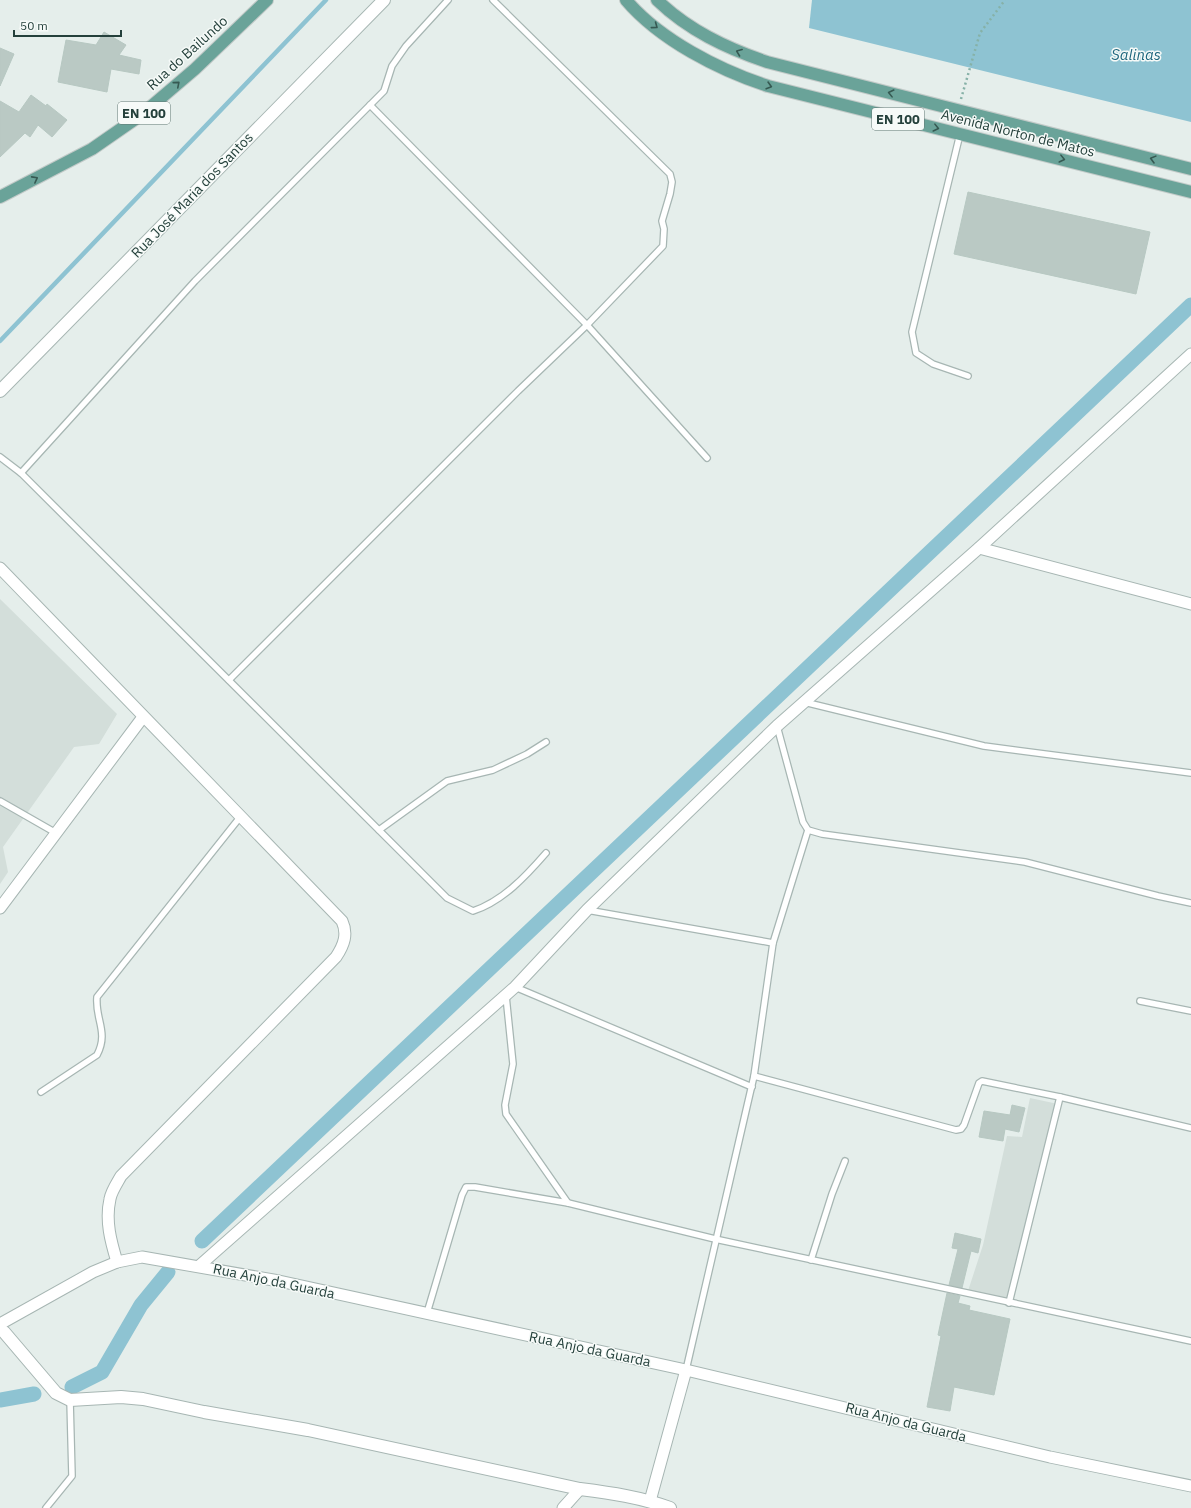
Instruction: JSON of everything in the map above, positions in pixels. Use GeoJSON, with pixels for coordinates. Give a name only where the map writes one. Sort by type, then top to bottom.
{"type":"FeatureCollection","features":[{"type":"Feature","properties":{"kind":"main road","name":"Rua do Bailundo"},"geometry":{"type":"LineString","coordinates":[[0,197],[92,149],[140,115],[195,69],[267,0]]}},
{"type":"Feature","properties":{"kind":"main road","name":"Avenida Norton de Matos"},"geometry":{"type":"LineString","coordinates":[[626,0],[654,25],[672,38],[710,63],[738,76],[768,86],[1191,192]]}},
{"type":"Feature","properties":{"kind":"main road","name":"Avenida Norton de Matos"},"geometry":{"type":"LineString","coordinates":[[657,0],[684,22],[710,38],[736,51],[767,62],[1191,169]]}},
{"type":"Feature","properties":{"kind":"street","name":"Rua José Maria dos Santos"},"geometry":{"type":"LineString","coordinates":[[0,391],[384,0]]}},
{"type":"Feature","properties":{"kind":"street"},"geometry":{"type":"LineString","coordinates":[[199,1266],[515,988],[587,910],[777,726],[979,548],[1191,354]]}},
{"type":"Feature","properties":{"kind":"street"},"geometry":{"type":"LineString","coordinates":[[979,548],[1191,604]]}},
{"type":"Feature","properties":{"kind":"street"},"geometry":{"type":"LineString","coordinates":[[0,568],[342,921],[345,928],[345,937],[336,957],[121,1176],[110,1198],[108,1225],[111,1243],[117,1262]]}},
{"type":"Feature","properties":{"kind":"street"},"geometry":{"type":"LineString","coordinates":[[0,908],[143,717]]}},
{"type":"Feature","properties":{"kind":"street","name":"Rua Anjo da Guarda"},"geometry":{"type":"LineString","coordinates":[[0,1324],[79,1279],[117,1262],[142,1257],[279,1281],[427,1313],[686,1370],[1050,1457],[1191,1486]]}},
{"type":"Feature","properties":{"kind":"street"},"geometry":{"type":"LineString","coordinates":[[0,1329],[56,1393],[70,1400],[121,1398],[144,1399],[204,1412],[308,1430],[580,1489],[618,1493],[670,1508]]}},
{"type":"Feature","properties":{"kind":"street"},"geometry":{"type":"LineString","coordinates":[[650,1501],[686,1370]]}},
{"type":"Feature","properties":{"kind":"street"},"geometry":{"type":"LineString","coordinates":[[563,1508],[580,1489]]}},
{"type":"Feature","properties":{"kind":"lane"},"geometry":{"type":"LineString","coordinates":[[21,473],[195,281],[384,91],[392,66],[406,46],[448,0]]}},
{"type":"Feature","properties":{"kind":"lane"},"geometry":{"type":"LineString","coordinates":[[229,680],[512,397],[587,325],[663,246],[664,229],[662,222],[672,182],[670,174],[493,0]]}},
{"type":"Feature","properties":{"kind":"lane"},"geometry":{"type":"LineString","coordinates":[[370,105],[587,325],[707,458]]}},
{"type":"Feature","properties":{"kind":"lane"},"geometry":{"type":"LineString","coordinates":[[960,134],[912,332],[916,353],[933,364],[968,376]]}},
{"type":"Feature","properties":{"kind":"lane"},"geometry":{"type":"LineString","coordinates":[[0,457],[21,473],[447,898],[473,911],[489,906],[527,875],[546,853]]}},
{"type":"Feature","properties":{"kind":"lane"},"geometry":{"type":"LineString","coordinates":[[804,702],[984,746],[1191,773]]}},
{"type":"Feature","properties":{"kind":"lane"},"geometry":{"type":"LineString","coordinates":[[777,726],[803,822],[808,830],[830,836],[1025,862],[1191,903]]}},
{"type":"Feature","properties":{"kind":"lane"},"geometry":{"type":"LineString","coordinates":[[379,830],[448,781],[492,770],[528,754],[546,742]]}},
{"type":"Feature","properties":{"kind":"lane"},"geometry":{"type":"LineString","coordinates":[[0,800],[56,833]]}},
{"type":"Feature","properties":{"kind":"lane"},"geometry":{"type":"LineString","coordinates":[[41,1092],[97,1055],[102,1045],[104,1034],[96,1008],[97,997],[241,816]]}},
{"type":"Feature","properties":{"kind":"lane"},"geometry":{"type":"LineString","coordinates":[[686,1370],[715,1239],[752,1087],[774,943],[808,830]]}},
{"type":"Feature","properties":{"kind":"lane"},"geometry":{"type":"LineString","coordinates":[[587,910],[774,943]]}},
{"type":"Feature","properties":{"kind":"lane"},"geometry":{"type":"LineString","coordinates":[[515,988],[752,1087]]}},
{"type":"Feature","properties":{"kind":"lane"},"geometry":{"type":"LineString","coordinates":[[506,996],[514,1064],[504,1105],[506,1114],[568,1203]]}},
{"type":"Feature","properties":{"kind":"lane"},"geometry":{"type":"LineString","coordinates":[[1140,1001],[1191,1011]]}},
{"type":"Feature","properties":{"kind":"lane"},"geometry":{"type":"LineString","coordinates":[[754,1076],[956,1130],[961,1129],[964,1125],[979,1083],[982,1081],[1060,1097],[1191,1128]]}},
{"type":"Feature","properties":{"kind":"lane"},"geometry":{"type":"LineString","coordinates":[[1009,1303],[1060,1097]]}},
{"type":"Feature","properties":{"kind":"lane"},"geometry":{"type":"LineString","coordinates":[[811,1260],[832,1194],[845,1161]]}},
{"type":"Feature","properties":{"kind":"lane"},"geometry":{"type":"LineString","coordinates":[[427,1313],[462,1195],[466,1187],[475,1187],[568,1203],[715,1239],[1191,1341]]}},
{"type":"Feature","properties":{"kind":"lane"},"geometry":{"type":"LineString","coordinates":[[46,1508],[72,1476],[70,1400]]}},
{"type":"Feature","properties":{"kind":"path"},"geometry":{"type":"LineString","coordinates":[[958,109],[980,32],[1004,0]]}},
{"type":"Feature","properties":{"kind":"shaded area"},"geometry":{"type":"Polygon","coordinates":[[[0,599],[117,714],[99,744],[74,747],[3,847],[8,872],[0,884],[0,599]]]}},
{"type":"Feature","properties":{"kind":"shaded area"},"geometry":{"type":"Polygon","coordinates":[[[1030,1098],[1058,1104],[1009,1303],[967,1294],[983,1245],[1007,1136],[1022,1137],[1030,1098]]]}},
{"type":"Feature","properties":{"kind":"water","name":"Salinas"},"geometry":{"type":"Polygon","coordinates":[[[812,0],[1191,0],[1191,122],[809,28],[812,0]]]}},
{"type":"Feature","properties":{"kind":"building"},"geometry":{"type":"Polygon","coordinates":[[[104,32],[126,45],[119,55],[141,60],[139,74],[111,69],[107,92],[58,82],[66,40],[96,45],[104,32]]]}},
{"type":"Feature","properties":{"kind":"building"},"geometry":{"type":"Polygon","coordinates":[[[0,48],[14,54],[0,86],[0,48]]]}},
{"type":"Feature","properties":{"kind":"building"},"geometry":{"type":"Polygon","coordinates":[[[31,95],[46,106],[47,104],[67,120],[52,137],[38,125],[30,137],[25,133],[0,157],[0,101],[19,112],[31,95]]]}},
{"type":"Feature","properties":{"kind":"building"},"geometry":{"type":"Polygon","coordinates":[[[968,192],[1150,232],[1136,294],[954,254],[968,192]]]}},
{"type":"Feature","properties":{"kind":"building"},"geometry":{"type":"Polygon","coordinates":[[[1012,1105],[1025,1108],[1019,1132],[1005,1129],[1003,1141],[979,1137],[984,1111],[1010,1115],[1012,1105]]]}},
{"type":"Feature","properties":{"kind":"building"},"geometry":{"type":"Polygon","coordinates":[[[955,1233],[981,1239],[978,1253],[971,1251],[962,1288],[949,1285],[958,1249],[952,1248],[955,1233]]]}},
{"type":"Feature","properties":{"kind":"building"},"geometry":{"type":"Polygon","coordinates":[[[947,1293],[960,1296],[958,1303],[970,1306],[969,1310],[1010,1319],[994,1395],[954,1387],[950,1411],[927,1407],[941,1336],[938,1335],[947,1293]]]}},
{"type":"Feature","properties":{"kind":"waterway"},"geometry":{"type":"LineString","coordinates":[[0,341],[326,0]]}},
{"type":"Feature","properties":{"kind":"waterway"},"geometry":{"type":"LineString","coordinates":[[202,1241],[1191,305]]}},
{"type":"Feature","properties":{"kind":"waterway"},"geometry":{"type":"LineString","coordinates":[[72,1387],[102,1372],[141,1305],[168,1272]]}},
{"type":"Feature","properties":{"kind":"waterway"},"geometry":{"type":"LineString","coordinates":[[0,1400],[34,1394]]}}]}
